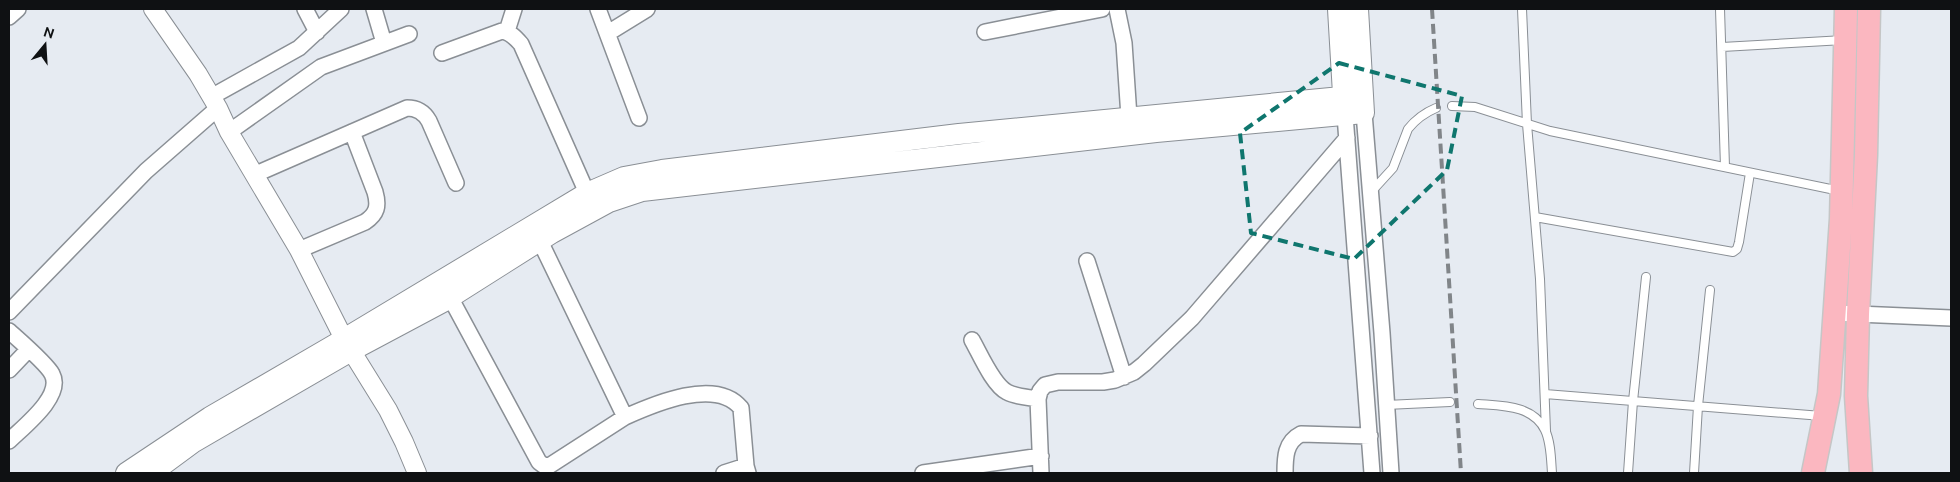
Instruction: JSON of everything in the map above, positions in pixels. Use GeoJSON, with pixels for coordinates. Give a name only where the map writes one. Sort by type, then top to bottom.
{"type":"FeatureCollection","features":[{"type":"Feature","properties":{"kind":"main road"},"geometry":{"type":"LineString","coordinates":[[1338,9],[1354,105]]}},
{"type":"Feature","properties":{"kind":"main road"},"geometry":{"type":"LineString","coordinates":[[1354,105],[1358,9]]}},
{"type":"Feature","properties":{"kind":"main road"},"geometry":{"type":"LineString","coordinates":[[1814,473],[1829,394],[1842,192],[1846,9]]}},
{"type":"Feature","properties":{"kind":"main road"},"geometry":{"type":"LineString","coordinates":[[1862,473],[1856,396],[1858,314],[1864,210],[1869,9]]}},
{"type":"Feature","properties":{"kind":"main road"},"geometry":{"type":"LineString","coordinates":[[152,473],[194,442],[587,193],[624,177],[662,170],[959,134],[1128,117],[1354,105]]}},
{"type":"Feature","properties":{"kind":"main road"},"geometry":{"type":"LineString","coordinates":[[126,473],[210,417],[348,345],[450,297],[540,241],[609,202],[642,191],[1156,132],[1354,105]]}},
{"type":"Feature","properties":{"kind":"street"},"geometry":{"type":"LineString","coordinates":[[9,17],[18,9]]}},
{"type":"Feature","properties":{"kind":"street"},"geometry":{"type":"LineString","coordinates":[[153,9],[214,102],[229,132],[256,174],[299,250],[348,345],[388,410],[417,473]]}},
{"type":"Feature","properties":{"kind":"street"},"geometry":{"type":"LineString","coordinates":[[306,9],[317,32]]}},
{"type":"Feature","properties":{"kind":"street"},"geometry":{"type":"LineString","coordinates":[[9,312],[214,102],[290,54],[342,9]]}},
{"type":"Feature","properties":{"kind":"street"},"geometry":{"type":"LineString","coordinates":[[374,9],[384,43]]}},
{"type":"Feature","properties":{"kind":"street"},"geometry":{"type":"LineString","coordinates":[[507,32],[514,9]]}},
{"type":"Feature","properties":{"kind":"street"},"geometry":{"type":"LineString","coordinates":[[598,9],[639,118]]}},
{"type":"Feature","properties":{"kind":"street"},"geometry":{"type":"LineString","coordinates":[[608,34],[647,9]]}},
{"type":"Feature","properties":{"kind":"street"},"geometry":{"type":"LineString","coordinates":[[985,32],[1102,9]]}},
{"type":"Feature","properties":{"kind":"street"},"geometry":{"type":"LineString","coordinates":[[1117,9],[1124,43],[1128,117]]}},
{"type":"Feature","properties":{"kind":"street"},"geometry":{"type":"LineString","coordinates":[[442,52],[502,31],[507,32],[521,44],[587,193]]}},
{"type":"Feature","properties":{"kind":"street"},"geometry":{"type":"LineString","coordinates":[[229,132],[321,67],[410,34]]}},
{"type":"Feature","properties":{"kind":"street"},"geometry":{"type":"LineString","coordinates":[[1354,105],[1347,138],[1372,473]]}},
{"type":"Feature","properties":{"kind":"street"},"geometry":{"type":"LineString","coordinates":[[1354,105],[1370,193],[1391,473]]}},
{"type":"Feature","properties":{"kind":"street"},"geometry":{"type":"LineString","coordinates":[[256,174],[407,108],[419,110],[429,120],[456,183]]}},
{"type":"Feature","properties":{"kind":"street"},"geometry":{"type":"LineString","coordinates":[[299,250],[364,222],[372,217],[376,211],[375,192],[352,132]]}},
{"type":"Feature","properties":{"kind":"street"},"geometry":{"type":"LineString","coordinates":[[1042,473],[1038,400],[1040,391],[1045,384],[1103,382],[1124,377],[1144,364],[1177,334],[1347,138]]}},
{"type":"Feature","properties":{"kind":"street"},"geometry":{"type":"LineString","coordinates":[[540,241],[625,418]]}},
{"type":"Feature","properties":{"kind":"street"},"geometry":{"type":"LineString","coordinates":[[1088,261],[1124,377]]}},
{"type":"Feature","properties":{"kind":"street"},"geometry":{"type":"LineString","coordinates":[[450,297],[539,462],[549,466],[625,418],[656,404],[701,393],[717,394],[726,397],[741,408],[747,470],[724,473]]}},
{"type":"Feature","properties":{"kind":"street"},"geometry":{"type":"LineString","coordinates":[[1834,313],[1951,318]]}},
{"type":"Feature","properties":{"kind":"street"},"geometry":{"type":"LineString","coordinates":[[9,331],[52,373],[55,383],[51,399],[9,441]]}},
{"type":"Feature","properties":{"kind":"street"},"geometry":{"type":"LineString","coordinates":[[972,340],[1002,388],[1015,395],[1038,400]]}},
{"type":"Feature","properties":{"kind":"street"},"geometry":{"type":"LineString","coordinates":[[9,370],[28,350]]}},
{"type":"Feature","properties":{"kind":"street"},"geometry":{"type":"LineString","coordinates":[[1284,473],[1288,446],[1294,438],[1301,434],[1370,436]]}},
{"type":"Feature","properties":{"kind":"street"},"geometry":{"type":"LineString","coordinates":[[923,473],[1041,456]]}},
{"type":"Feature","properties":{"kind":"lane"},"geometry":{"type":"LineString","coordinates":[[1522,9],[1527,124],[1540,279],[1546,431],[1552,473]]}},
{"type":"Feature","properties":{"kind":"lane"},"geometry":{"type":"LineString","coordinates":[[1720,9],[1725,168]]}},
{"type":"Feature","properties":{"kind":"lane"},"geometry":{"type":"LineString","coordinates":[[1722,47],[1845,40]]}},
{"type":"Feature","properties":{"kind":"lane"},"geometry":{"type":"LineString","coordinates":[[1452,106],[1475,107],[1550,132],[1842,192]]}},
{"type":"Feature","properties":{"kind":"lane"},"geometry":{"type":"LineString","coordinates":[[1370,193],[1393,168],[1408,129],[1415,120],[1436,108]]}},
{"type":"Feature","properties":{"kind":"lane"},"geometry":{"type":"LineString","coordinates":[[1535,217],[1733,252],[1737,249],[1739,242],[1750,173]]}},
{"type":"Feature","properties":{"kind":"lane"},"geometry":{"type":"LineString","coordinates":[[1628,473],[1633,401],[1646,277]]}},
{"type":"Feature","properties":{"kind":"lane"},"geometry":{"type":"LineString","coordinates":[[1694,473],[1698,406],[1710,290]]}},
{"type":"Feature","properties":{"kind":"lane"},"geometry":{"type":"LineString","coordinates":[[1545,394],[1826,417]]}},
{"type":"Feature","properties":{"kind":"lane"},"geometry":{"type":"LineString","coordinates":[[1386,405],[1450,402]]}},
{"type":"Feature","properties":{"kind":"lane"},"geometry":{"type":"LineString","coordinates":[[1478,404],[1516,408],[1530,414],[1539,421],[1546,431]]}},
{"type":"Feature","properties":{"kind":"highlighted area"},"geometry":{"type":"Polygon","coordinates":[[[1339,63],[1462,96],[1447,170],[1354,259],[1251,233],[1240,133],[1339,63]]]}},
{"type":"Feature","properties":{"kind":"railway"},"geometry":{"type":"LineString","coordinates":[[1432,9],[1461,473]]}}]}
